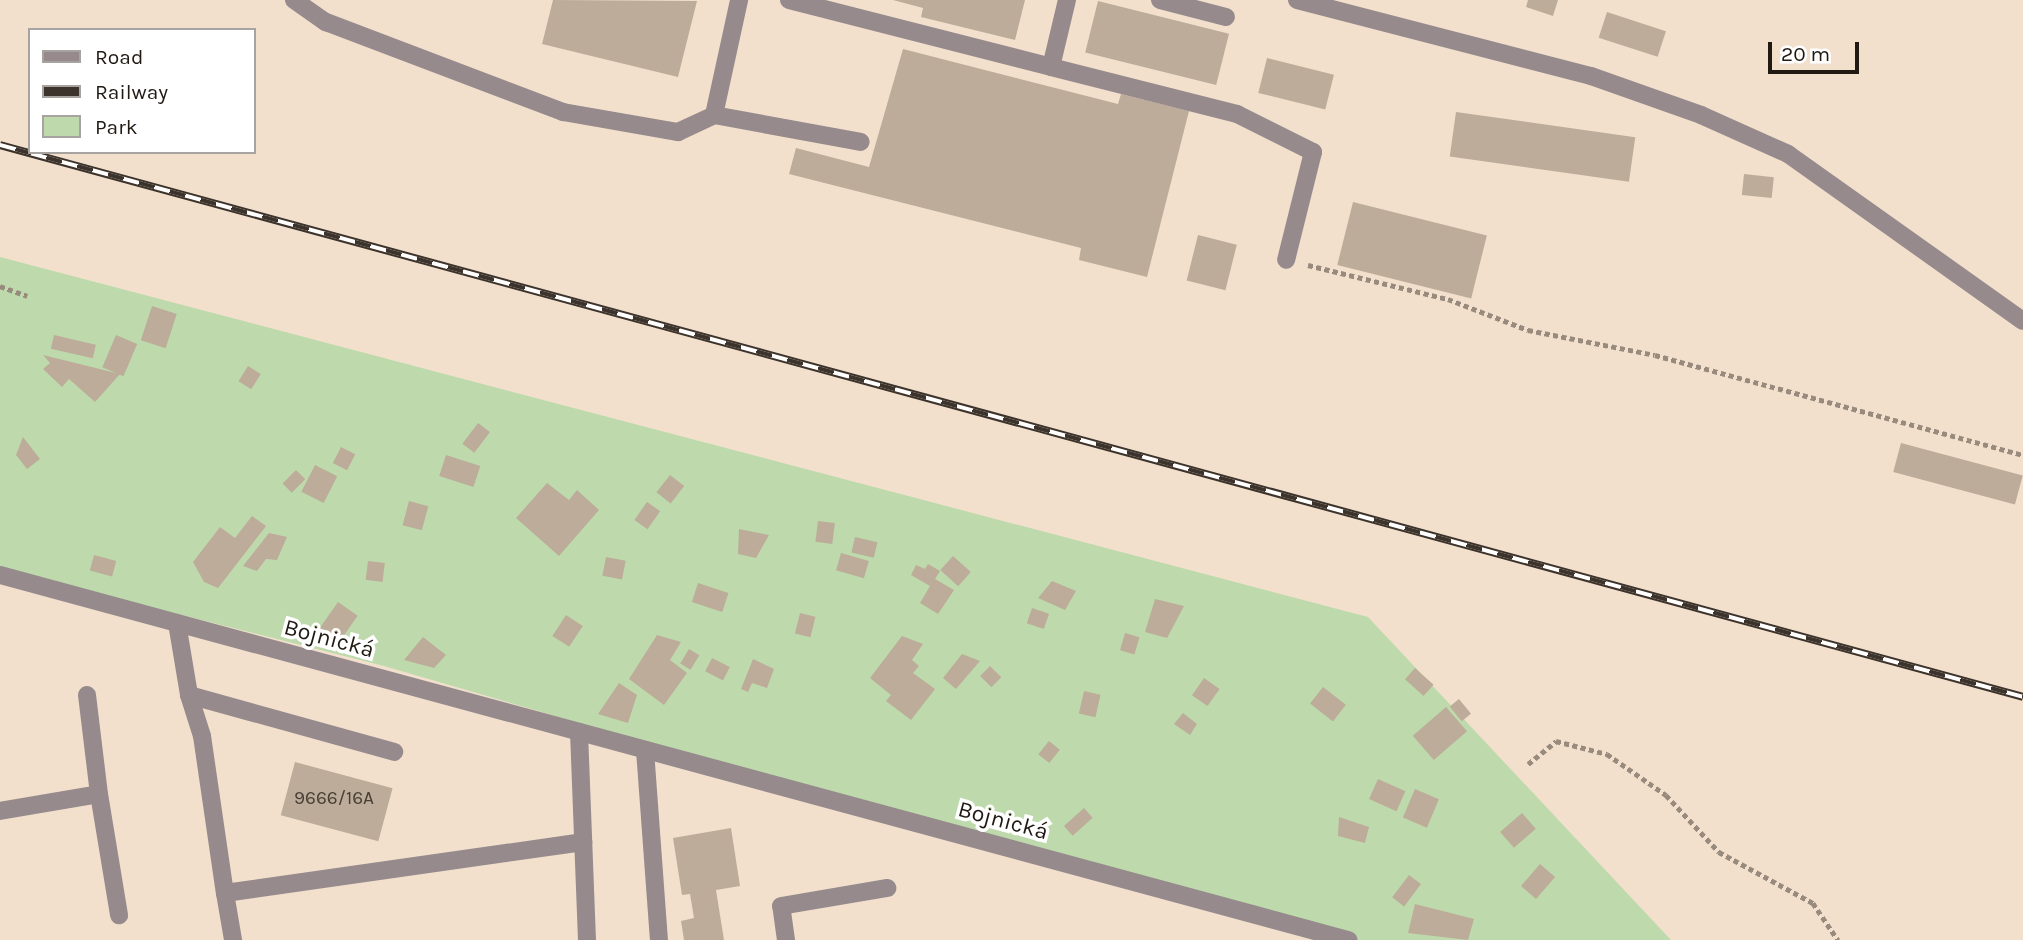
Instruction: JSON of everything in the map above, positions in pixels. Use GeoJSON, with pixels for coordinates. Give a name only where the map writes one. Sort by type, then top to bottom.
{"type":"FeatureCollection","features":[{"type":"Feature","properties":{"kind":"street"},"geometry":{"type":"LineString","coordinates":[[294,0],[326,22],[563,112],[678,131],[714,115],[861,142]]}},
{"type":"Feature","properties":{"kind":"street"},"geometry":{"type":"LineString","coordinates":[[714,115],[739,0]]}},
{"type":"Feature","properties":{"kind":"street"},"geometry":{"type":"LineString","coordinates":[[789,0],[1237,114],[1313,152],[1286,260]]}},
{"type":"Feature","properties":{"kind":"street"},"geometry":{"type":"LineString","coordinates":[[1051,67],[1067,0]]}},
{"type":"Feature","properties":{"kind":"street"},"geometry":{"type":"LineString","coordinates":[[1160,0],[1227,17]]}},
{"type":"Feature","properties":{"kind":"street"},"geometry":{"type":"LineString","coordinates":[[1297,0],[1591,76],[1701,115],[1788,154],[2023,321]]}},
{"type":"Feature","properties":{"kind":"street","name":"Bojnická"},"geometry":{"type":"LineString","coordinates":[[0,575],[1348,940]]}},
{"type":"Feature","properties":{"kind":"street"},"geometry":{"type":"LineString","coordinates":[[177,623],[189,695],[202,736],[233,940]]}},
{"type":"Feature","properties":{"kind":"street"},"geometry":{"type":"LineString","coordinates":[[87,695],[99,794],[119,915]]}},
{"type":"Feature","properties":{"kind":"street"},"geometry":{"type":"LineString","coordinates":[[189,695],[394,752]]}},
{"type":"Feature","properties":{"kind":"street"},"geometry":{"type":"LineString","coordinates":[[579,732],[587,940]]}},
{"type":"Feature","properties":{"kind":"street"},"geometry":{"type":"LineString","coordinates":[[645,750],[659,940]]}},
{"type":"Feature","properties":{"kind":"street"},"geometry":{"type":"LineString","coordinates":[[0,811],[99,794]]}},
{"type":"Feature","properties":{"kind":"street"},"geometry":{"type":"LineString","coordinates":[[225,893],[583,842]]}},
{"type":"Feature","properties":{"kind":"street"},"geometry":{"type":"LineString","coordinates":[[786,940],[781,905],[887,888]]}},
{"type":"Feature","properties":{"kind":"path"},"geometry":{"type":"LineString","coordinates":[[1286,260],[1448,299],[1528,330],[1655,355],[2023,455]]}},
{"type":"Feature","properties":{"kind":"path"},"geometry":{"type":"LineString","coordinates":[[0,286],[27,296]]}},
{"type":"Feature","properties":{"kind":"path"},"geometry":{"type":"LineString","coordinates":[[1528,764],[1556,741],[1607,754],[1667,795],[1719,852],[1813,904],[1838,940]]}},
{"type":"Feature","properties":{"kind":"green space"},"geometry":{"type":"Polygon","coordinates":[[[0,257],[1368,617],[1671,940],[1321,940],[384,666],[0,569],[0,257]]]}},
{"type":"Feature","properties":{"kind":"building"},"geometry":{"type":"Polygon","coordinates":[[[553,0],[697,1],[678,77],[542,44],[553,0]]]}},
{"type":"Feature","properties":{"kind":"building"},"geometry":{"type":"Polygon","coordinates":[[[893,0],[1025,0],[1015,40],[921,17],[923,8],[893,0]]]}},
{"type":"Feature","properties":{"kind":"building"},"geometry":{"type":"Polygon","coordinates":[[[1528,0],[1558,0],[1553,16],[1526,7],[1528,0]]]}},
{"type":"Feature","properties":{"kind":"building"},"geometry":{"type":"Polygon","coordinates":[[[1098,1],[1229,34],[1216,85],[1085,52],[1098,1]]]}},
{"type":"Feature","properties":{"kind":"building"},"geometry":{"type":"Polygon","coordinates":[[[1607,12],[1666,31],[1658,57],[1599,38],[1607,12]]]}},
{"type":"Feature","properties":{"kind":"building"},"geometry":{"type":"Polygon","coordinates":[[[903,49],[1118,104],[1121,94],[1189,111],[1147,277],[1079,260],[1081,248],[789,174],[796,148],[869,167],[903,49]]]}},
{"type":"Feature","properties":{"kind":"building"},"geometry":{"type":"Polygon","coordinates":[[[1267,58],[1334,75],[1325,110],[1258,93],[1267,58]]]}},
{"type":"Feature","properties":{"kind":"building"},"geometry":{"type":"Polygon","coordinates":[[[1456,112],[1635,137],[1629,182],[1450,157],[1456,112]]]}},
{"type":"Feature","properties":{"kind":"building"},"geometry":{"type":"Polygon","coordinates":[[[1744,174],[1774,177],[1772,198],[1742,195],[1744,174]]]}},
{"type":"Feature","properties":{"kind":"building"},"geometry":{"type":"Polygon","coordinates":[[[1353,202],[1487,235],[1471,298],[1337,265],[1353,202]]]}},
{"type":"Feature","properties":{"kind":"building"},"geometry":{"type":"Polygon","coordinates":[[[1198,235],[1237,245],[1225,290],[1187,281],[1198,235]]]}},
{"type":"Feature","properties":{"kind":"building"},"geometry":{"type":"Polygon","coordinates":[[[152,306],[177,314],[166,348],[141,340],[152,306]]]}},
{"type":"Feature","properties":{"kind":"building"},"geometry":{"type":"Polygon","coordinates":[[[54,335],[96,345],[93,358],[51,349],[54,335]]]}},
{"type":"Feature","properties":{"kind":"building"},"geometry":{"type":"Polygon","coordinates":[[[116,335],[137,344],[123,376],[102,367],[116,335]]]}},
{"type":"Feature","properties":{"kind":"building"},"geometry":{"type":"Polygon","coordinates":[[[43,355],[120,374],[95,402],[69,379],[62,387],[43,369],[50,363],[43,355]]]}},
{"type":"Feature","properties":{"kind":"building"},"geometry":{"type":"Polygon","coordinates":[[[248,366],[261,374],[251,389],[238,381],[248,366]]]}},
{"type":"Feature","properties":{"kind":"building"},"geometry":{"type":"Polygon","coordinates":[[[478,423],[490,432],[474,453],[462,444],[478,423]]]}},
{"type":"Feature","properties":{"kind":"building"},"geometry":{"type":"Polygon","coordinates":[[[23,437],[40,459],[27,469],[16,455],[23,437]]]}},
{"type":"Feature","properties":{"kind":"building"},"geometry":{"type":"Polygon","coordinates":[[[1901,443],[2023,476],[2015,505],[1893,472],[1901,443]]]}},
{"type":"Feature","properties":{"kind":"building"},"geometry":{"type":"Polygon","coordinates":[[[341,447],[355,454],[347,470],[333,463],[341,447]]]}},
{"type":"Feature","properties":{"kind":"building"},"geometry":{"type":"Polygon","coordinates":[[[446,455],[480,466],[473,487],[439,476],[446,455]]]}},
{"type":"Feature","properties":{"kind":"building"},"geometry":{"type":"Polygon","coordinates":[[[315,465],[337,476],[324,503],[301,492],[315,465]]]}},
{"type":"Feature","properties":{"kind":"building"},"geometry":{"type":"Polygon","coordinates":[[[296,470],[305,479],[292,493],[283,483],[296,470]]]}},
{"type":"Feature","properties":{"kind":"building"},"geometry":{"type":"Polygon","coordinates":[[[670,475],[684,486],[671,503],[656,492],[670,475]]]}},
{"type":"Feature","properties":{"kind":"building"},"geometry":{"type":"Polygon","coordinates":[[[547,483],[569,500],[577,490],[599,510],[559,556],[516,518],[547,483]]]}},
{"type":"Feature","properties":{"kind":"building"},"geometry":{"type":"Polygon","coordinates":[[[409,501],[428,506],[422,530],[403,525],[409,501]]]}},
{"type":"Feature","properties":{"kind":"building"},"geometry":{"type":"Polygon","coordinates":[[[647,502],[660,511],[647,529],[634,520],[647,502]]]}},
{"type":"Feature","properties":{"kind":"building"},"geometry":{"type":"Polygon","coordinates":[[[252,516],[266,526],[218,588],[204,582],[193,562],[220,527],[235,538],[252,516]]]}},
{"type":"Feature","properties":{"kind":"building"},"geometry":{"type":"Polygon","coordinates":[[[818,521],[835,523],[832,544],[815,542],[818,521]]]}},
{"type":"Feature","properties":{"kind":"building"},"geometry":{"type":"Polygon","coordinates":[[[739,529],[769,535],[756,558],[738,554],[739,529]]]}},
{"type":"Feature","properties":{"kind":"building"},"geometry":{"type":"Polygon","coordinates":[[[269,533],[287,537],[277,560],[266,559],[257,571],[243,566],[269,533]]]}},
{"type":"Feature","properties":{"kind":"building"},"geometry":{"type":"Polygon","coordinates":[[[855,537],[877,542],[874,558],[851,553],[855,537]]]}},
{"type":"Feature","properties":{"kind":"building"},"geometry":{"type":"Polygon","coordinates":[[[841,553],[869,561],[864,578],[836,570],[841,553]]]}},
{"type":"Feature","properties":{"kind":"building"},"geometry":{"type":"Polygon","coordinates":[[[94,555],[116,561],[112,576],[90,570],[94,555]]]}},
{"type":"Feature","properties":{"kind":"building"},"geometry":{"type":"Polygon","coordinates":[[[953,556],[971,572],[958,586],[940,570],[953,556]]]}},
{"type":"Feature","properties":{"kind":"building"},"geometry":{"type":"Polygon","coordinates":[[[606,557],[626,561],[622,579],[602,576],[606,557]]]}},
{"type":"Feature","properties":{"kind":"building"},"geometry":{"type":"Polygon","coordinates":[[[368,561],[385,563],[383,582],[366,580],[368,561]]]}},
{"type":"Feature","properties":{"kind":"building"},"geometry":{"type":"Polygon","coordinates":[[[928,564],[940,571],[935,579],[954,590],[938,614],[920,603],[930,586],[911,575],[916,565],[925,569],[928,564]]]}},
{"type":"Feature","properties":{"kind":"building"},"geometry":{"type":"Polygon","coordinates":[[[1052,581],[1076,591],[1065,610],[1038,598],[1052,581]]]}},
{"type":"Feature","properties":{"kind":"building"},"geometry":{"type":"Polygon","coordinates":[[[698,583],[728,593],[722,612],[692,602],[698,583]]]}},
{"type":"Feature","properties":{"kind":"building"},"geometry":{"type":"Polygon","coordinates":[[[1155,599],[1184,606],[1167,638],[1145,632],[1155,599]]]}},
{"type":"Feature","properties":{"kind":"building"},"geometry":{"type":"Polygon","coordinates":[[[338,602],[358,616],[339,642],[320,628],[338,602]]]}},
{"type":"Feature","properties":{"kind":"building"},"geometry":{"type":"Polygon","coordinates":[[[1032,608],[1049,614],[1044,629],[1027,623],[1032,608]]]}},
{"type":"Feature","properties":{"kind":"building"},"geometry":{"type":"Polygon","coordinates":[[[800,613],[816,617],[810,637],[795,633],[800,613]]]}},
{"type":"Feature","properties":{"kind":"building"},"geometry":{"type":"Polygon","coordinates":[[[566,615],[583,626],[569,647],[552,636],[566,615]]]}},
{"type":"Feature","properties":{"kind":"building"},"geometry":{"type":"Polygon","coordinates":[[[1125,633],[1139,637],[1134,654],[1120,650],[1125,633]]]}},
{"type":"Feature","properties":{"kind":"building"},"geometry":{"type":"Polygon","coordinates":[[[657,635],[681,642],[670,660],[687,673],[664,705],[629,679],[657,635]]]}},
{"type":"Feature","properties":{"kind":"building"},"geometry":{"type":"Polygon","coordinates":[[[902,636],[923,644],[912,660],[919,666],[913,673],[935,689],[911,720],[886,701],[891,695],[870,678],[902,636]]]}},
{"type":"Feature","properties":{"kind":"building"},"geometry":{"type":"Polygon","coordinates":[[[423,637],[446,655],[434,668],[404,660],[423,637]]]}},
{"type":"Feature","properties":{"kind":"building"},"geometry":{"type":"Polygon","coordinates":[[[689,649],[699,655],[691,670],[680,664],[689,649]]]}},
{"type":"Feature","properties":{"kind":"building"},"geometry":{"type":"Polygon","coordinates":[[[962,654],[980,661],[956,689],[943,678],[962,654]]]}},
{"type":"Feature","properties":{"kind":"building"},"geometry":{"type":"Polygon","coordinates":[[[712,658],[730,667],[723,680],[705,671],[712,658]]]}},
{"type":"Feature","properties":{"kind":"building"},"geometry":{"type":"Polygon","coordinates":[[[753,659],[774,669],[767,688],[752,683],[748,692],[741,689],[753,659]]]}},
{"type":"Feature","properties":{"kind":"building"},"geometry":{"type":"Polygon","coordinates":[[[990,666],[1001,677],[991,687],[980,676],[990,666]]]}},
{"type":"Feature","properties":{"kind":"building"},"geometry":{"type":"Polygon","coordinates":[[[1415,668],[1434,685],[1424,696],[1405,679],[1415,668]]]}},
{"type":"Feature","properties":{"kind":"building"},"geometry":{"type":"Polygon","coordinates":[[[1204,678],[1220,689],[1208,706],[1192,695],[1204,678]]]}},
{"type":"Feature","properties":{"kind":"building"},"geometry":{"type":"Polygon","coordinates":[[[619,683],[637,695],[628,723],[598,714],[619,683]]]}},
{"type":"Feature","properties":{"kind":"building"},"geometry":{"type":"Polygon","coordinates":[[[1323,687],[1346,705],[1333,721],[1310,704],[1323,687]]]}},
{"type":"Feature","properties":{"kind":"building"},"geometry":{"type":"Polygon","coordinates":[[[1084,691],[1101,695],[1095,717],[1079,713],[1084,691]]]}},
{"type":"Feature","properties":{"kind":"building"},"geometry":{"type":"Polygon","coordinates":[[[1459,699],[1471,714],[1462,721],[1450,707],[1459,699]]]}},
{"type":"Feature","properties":{"kind":"building"},"geometry":{"type":"Polygon","coordinates":[[[1446,707],[1467,731],[1434,760],[1413,736],[1446,707]]]}},
{"type":"Feature","properties":{"kind":"building"},"geometry":{"type":"Polygon","coordinates":[[[1183,713],[1197,724],[1190,735],[1174,724],[1183,713]]]}},
{"type":"Feature","properties":{"kind":"building"},"geometry":{"type":"Polygon","coordinates":[[[1049,741],[1060,750],[1049,763],[1038,754],[1049,741]]]}},
{"type":"Feature","properties":{"kind":"building"},"geometry":{"type":"Polygon","coordinates":[[[295,762],[393,788],[378,841],[281,815],[295,762]]]}},
{"type":"Feature","properties":{"kind":"building"},"geometry":{"type":"Polygon","coordinates":[[[1378,779],[1405,791],[1396,811],[1369,799],[1378,779]]]}},
{"type":"Feature","properties":{"kind":"building"},"geometry":{"type":"Polygon","coordinates":[[[1415,789],[1439,799],[1427,828],[1403,818],[1415,789]]]}},
{"type":"Feature","properties":{"kind":"building"},"geometry":{"type":"Polygon","coordinates":[[[1084,808],[1093,818],[1073,836],[1064,826],[1084,808]]]}},
{"type":"Feature","properties":{"kind":"building"},"geometry":{"type":"Polygon","coordinates":[[[1522,813],[1536,829],[1514,848],[1500,832],[1522,813]]]}},
{"type":"Feature","properties":{"kind":"building"},"geometry":{"type":"Polygon","coordinates":[[[1339,817],[1369,827],[1365,843],[1338,836],[1339,817]]]}},
{"type":"Feature","properties":{"kind":"building"},"geometry":{"type":"Polygon","coordinates":[[[731,828],[740,886],[716,890],[724,940],[684,940],[681,921],[694,918],[690,894],[682,895],[673,838],[731,828]]]}},
{"type":"Feature","properties":{"kind":"building"},"geometry":{"type":"Polygon","coordinates":[[[1540,864],[1555,877],[1536,899],[1521,886],[1540,864]]]}},
{"type":"Feature","properties":{"kind":"building"},"geometry":{"type":"Polygon","coordinates":[[[1409,875],[1421,884],[1404,906],[1392,897],[1409,875]]]}},
{"type":"Feature","properties":{"kind":"building"},"geometry":{"type":"Polygon","coordinates":[[[1415,904],[1474,919],[1468,940],[1408,933],[1415,904]]]}},
{"type":"Feature","properties":{"kind":"railway"},"geometry":{"type":"LineString","coordinates":[[0,145],[28,153]]}},
{"type":"Feature","properties":{"kind":"railway"},"geometry":{"type":"LineString","coordinates":[[33,154],[2023,697]]}}]}
